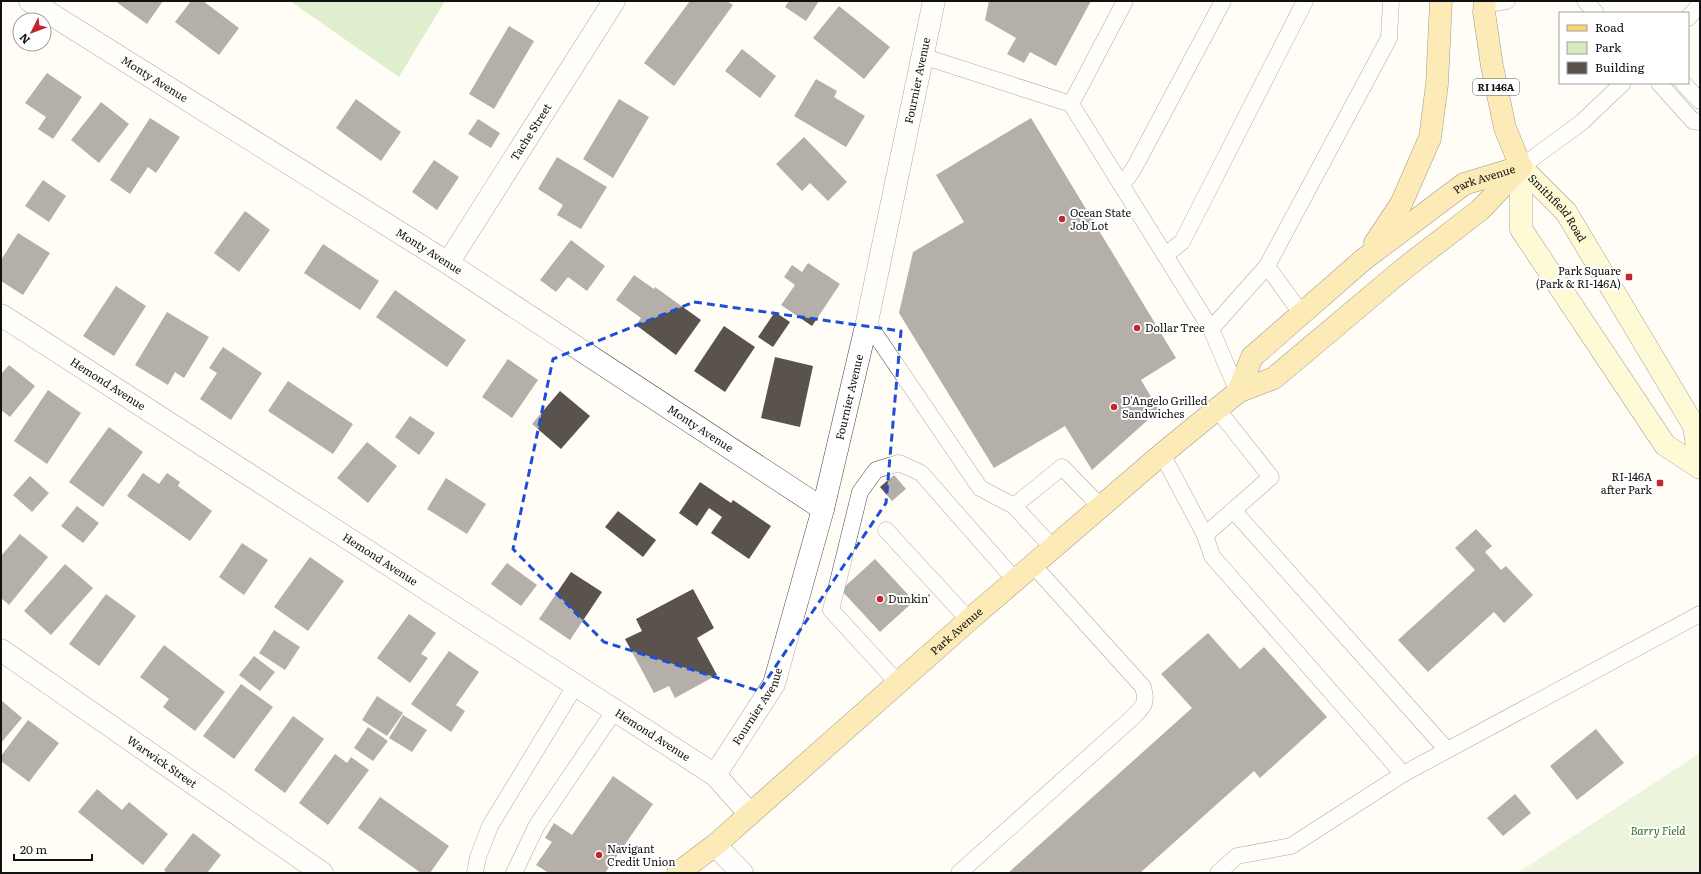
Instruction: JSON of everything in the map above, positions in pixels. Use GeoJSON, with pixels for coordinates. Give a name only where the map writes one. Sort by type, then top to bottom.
{"type":"FeatureCollection","features":[{"type":"Feature","properties":{"kind":"main road"},"geometry":{"type":"LineString","coordinates":[[1363,260],[1401,204],[1430,138],[1437,84],[1441,1]]}},
{"type":"Feature","properties":{"kind":"main road","name":"RI 146A"},"geometry":{"type":"LineString","coordinates":[[1485,3],[1484,12],[1492,66],[1505,128],[1521,167]]}},
{"type":"Feature","properties":{"kind":"main road","name":"Park Avenue"},"geometry":{"type":"LineString","coordinates":[[1238,392],[1252,357],[1363,260],[1464,184],[1521,167]]}},
{"type":"Feature","properties":{"kind":"main road","name":"Park Avenue"},"geometry":{"type":"LineString","coordinates":[[678,873],[715,845],[969,620],[1162,454],[1238,392],[1274,378],[1406,267],[1480,210],[1521,167]]}},
{"type":"Feature","properties":{"kind":"main road","name":"Smithfield Road"},"geometry":{"type":"LineString","coordinates":[[1521,167],[1521,229],[1665,445],[1700,467]]}},
{"type":"Feature","properties":{"kind":"main road","name":"Smithfield Road"},"geometry":{"type":"LineString","coordinates":[[1521,167],[1566,212],[1694,426],[1700,467]]}},
{"type":"Feature","properties":{"kind":"street","name":"Monty Avenue"},"geometry":{"type":"LineString","coordinates":[[30,1],[448,263],[824,509]]}},
{"type":"Feature","properties":{"kind":"street","name":"Tache Street"},"geometry":{"type":"LineString","coordinates":[[448,263],[614,1]]}},
{"type":"Feature","properties":{"kind":"street","name":"Fournier Avenue"},"geometry":{"type":"LineString","coordinates":[[715,775],[774,684],[824,509],[867,322],[934,1]]}},
{"type":"Feature","properties":{"kind":"street","name":"Hemond Avenue"},"geometry":{"type":"LineString","coordinates":[[1,315],[715,775],[750,814]]}},
{"type":"Feature","properties":{"kind":"street","name":"Warwick Street"},"geometry":{"type":"LineString","coordinates":[[1,650],[322,873]]}},
{"type":"Feature","properties":{"kind":"street"},"geometry":{"type":"LineString","coordinates":[[715,845],[742,873]]}},
{"type":"Feature","properties":{"kind":"lane"},"geometry":{"type":"LineString","coordinates":[[1071,104],[1125,1]]}},
{"type":"Feature","properties":{"kind":"lane"},"geometry":{"type":"LineString","coordinates":[[1120,183],[1128,177],[1134,168],[1223,1]]}},
{"type":"Feature","properties":{"kind":"lane"},"geometry":{"type":"LineString","coordinates":[[1165,255],[1182,242],[1305,1]]}},
{"type":"Feature","properties":{"kind":"lane"},"geometry":{"type":"LineString","coordinates":[[1211,329],[1266,266],[1389,38],[1391,1]]}},
{"type":"Feature","properties":{"kind":"lane"},"geometry":{"type":"LineString","coordinates":[[1485,3],[1507,1]]}},
{"type":"Feature","properties":{"kind":"lane"},"geometry":{"type":"LineString","coordinates":[[1585,1],[1595,12]]}},
{"type":"Feature","properties":{"kind":"lane"},"geometry":{"type":"LineString","coordinates":[[1689,17],[1698,4]]}},
{"type":"Feature","properties":{"kind":"lane"},"geometry":{"type":"LineString","coordinates":[[922,56],[1071,104],[1211,329],[1238,392]]}},
{"type":"Feature","properties":{"kind":"lane"},"geometry":{"type":"LineString","coordinates":[[1521,167],[1582,122],[1622,84]]}},
{"type":"Feature","properties":{"kind":"lane"},"geometry":{"type":"LineString","coordinates":[[1660,84],[1693,121],[1700,122]]}},
{"type":"Feature","properties":{"kind":"lane"},"geometry":{"type":"LineString","coordinates":[[1684,84],[1700,101]]}},
{"type":"Feature","properties":{"kind":"lane"},"geometry":{"type":"LineString","coordinates":[[1266,266],[1301,313]]}},
{"type":"Feature","properties":{"kind":"lane"},"geometry":{"type":"LineString","coordinates":[[867,322],[980,488],[1014,506],[1053,548]]}},
{"type":"Feature","properties":{"kind":"lane"},"geometry":{"type":"LineString","coordinates":[[1205,535],[1271,477],[1217,409]]}},
{"type":"Feature","properties":{"kind":"lane"},"geometry":{"type":"LineString","coordinates":[[1162,454],[1205,535],[1212,556],[1403,774]]}},
{"type":"Feature","properties":{"kind":"lane"},"geometry":{"type":"LineString","coordinates":[[898,683],[831,610],[860,492],[876,470],[899,463],[921,473],[1015,580]]}},
{"type":"Feature","properties":{"kind":"lane"},"geometry":{"type":"LineString","coordinates":[[1014,506],[1062,468],[1101,507]]}},
{"type":"Feature","properties":{"kind":"lane"},"geometry":{"type":"LineString","coordinates":[[1234,510],[1447,750]]}},
{"type":"Feature","properties":{"kind":"lane"},"geometry":{"type":"LineString","coordinates":[[886,530],[969,620]]}},
{"type":"Feature","properties":{"kind":"lane"},"geometry":{"type":"LineString","coordinates":[[958,873],[1131,719],[1142,708],[1146,698],[1143,687],[1033,565]]}},
{"type":"Feature","properties":{"kind":"lane"},"geometry":{"type":"LineString","coordinates":[[1218,873],[1237,856],[1291,846],[1403,774],[1700,614]]}},
{"type":"Feature","properties":{"kind":"lane"},"geometry":{"type":"LineString","coordinates":[[475,873],[478,857],[490,826],[575,686]]}},
{"type":"Feature","properties":{"kind":"lane"},"geometry":{"type":"LineString","coordinates":[[514,873],[537,825],[615,710]]}},
{"type":"Feature","properties":{"kind":"highlighted area"},"geometry":{"type":"Polygon","coordinates":[[[694,302],[901,331],[886,503],[759,691],[604,642],[513,549],[553,359],[694,302]]]}},
{"type":"Feature","properties":{"kind":"green space"},"geometry":{"type":"Polygon","coordinates":[[[290,1],[445,1],[399,77],[290,1]]]}},
{"type":"Feature","properties":{"kind":"green space","name":"Barry Field"},"geometry":{"type":"Polygon","coordinates":[[[1700,753],[1700,873],[1517,873],[1700,753]]]}},
{"type":"Feature","properties":{"kind":"building"},"geometry":{"type":"Polygon","coordinates":[[[115,1],[163,1],[147,24],[115,1]]]}},
{"type":"Feature","properties":{"kind":"building"},"geometry":{"type":"Polygon","coordinates":[[[191,1],[203,1],[239,28],[219,55],[175,22],[191,1]]]}},
{"type":"Feature","properties":{"kind":"building"},"geometry":{"type":"Polygon","coordinates":[[[690,1],[727,1],[733,5],[674,86],[644,63],[690,1]]]}},
{"type":"Feature","properties":{"kind":"building"},"geometry":{"type":"Polygon","coordinates":[[[789,1],[819,1],[806,21],[785,7],[789,1]]]}},
{"type":"Feature","properties":{"kind":"building"},"geometry":{"type":"Polygon","coordinates":[[[989,1],[1091,1],[1056,66],[1030,52],[1024,63],[1007,54],[1016,38],[985,20],[989,1]]]}},
{"type":"Feature","properties":{"kind":"building"},"geometry":{"type":"Polygon","coordinates":[[[839,6],[890,47],[864,79],[813,38],[839,6]]]}},
{"type":"Feature","properties":{"kind":"building"},"geometry":{"type":"Polygon","coordinates":[[[509,26],[534,41],[494,109],[469,94],[509,26]]]}},
{"type":"Feature","properties":{"kind":"building"},"geometry":{"type":"Polygon","coordinates":[[[742,49],[776,76],[760,98],[725,71],[742,49]]]}},
{"type":"Feature","properties":{"kind":"building"},"geometry":{"type":"Polygon","coordinates":[[[47,73],[82,97],[53,139],[38,129],[46,117],[25,103],[47,73]]]}},
{"type":"Feature","properties":{"kind":"building"},"geometry":{"type":"Polygon","coordinates":[[[816,79],[837,91],[834,97],[865,116],[846,147],[794,116],[816,79]]]}},
{"type":"Feature","properties":{"kind":"building"},"geometry":{"type":"Polygon","coordinates":[[[356,99],[401,132],[381,161],[336,128],[356,99]]]}},
{"type":"Feature","properties":{"kind":"building"},"geometry":{"type":"Polygon","coordinates":[[[619,99],[649,117],[613,178],[583,159],[619,99]]]}},
{"type":"Feature","properties":{"kind":"building"},"geometry":{"type":"Polygon","coordinates":[[[101,102],[129,124],[99,163],[71,140],[101,102]]]}},
{"type":"Feature","properties":{"kind":"building"},"geometry":{"type":"Polygon","coordinates":[[[150,118],[180,137],[156,173],[148,167],[130,194],[110,180],[150,118]]]}},
{"type":"Feature","properties":{"kind":"building"},"geometry":{"type":"Polygon","coordinates":[[[1031,118],[1176,358],[1141,380],[1159,410],[1092,470],[1065,426],[994,468],[899,313],[913,252],[964,222],[936,175],[1031,118]]]}},
{"type":"Feature","properties":{"kind":"building"},"geometry":{"type":"Polygon","coordinates":[[[478,119],[500,133],[491,148],[468,134],[478,119]]]}},
{"type":"Feature","properties":{"kind":"building"},"geometry":{"type":"Polygon","coordinates":[[[804,137],[847,182],[828,201],[810,183],[802,191],[776,164],[804,137]]]}},
{"type":"Feature","properties":{"kind":"building"},"geometry":{"type":"Polygon","coordinates":[[[557,157],[607,187],[581,229],[557,215],[563,205],[538,189],[557,157]]]}},
{"type":"Feature","properties":{"kind":"building"},"geometry":{"type":"Polygon","coordinates":[[[434,160],[459,177],[437,210],[412,192],[434,160]]]}},
{"type":"Feature","properties":{"kind":"building"},"geometry":{"type":"Polygon","coordinates":[[[43,180],[66,196],[49,222],[25,206],[43,180]]]}},
{"type":"Feature","properties":{"kind":"building"},"geometry":{"type":"Polygon","coordinates":[[[245,211],[270,230],[239,272],[214,253],[245,211]]]}},
{"type":"Feature","properties":{"kind":"building"},"geometry":{"type":"Polygon","coordinates":[[[18,233],[50,253],[23,295],[1,281],[1,260],[18,233]]]}},
{"type":"Feature","properties":{"kind":"building"},"geometry":{"type":"Polygon","coordinates":[[[571,240],[605,266],[587,291],[568,277],[556,292],[540,280],[571,240]]]}},
{"type":"Feature","properties":{"kind":"building"},"geometry":{"type":"Polygon","coordinates":[[[323,244],[379,281],[360,310],[304,273],[323,244]]]}},
{"type":"Feature","properties":{"kind":"building"},"geometry":{"type":"Polygon","coordinates":[[[808,263],[840,284],[812,326],[781,305],[795,285],[784,277],[792,265],[802,272],[808,263]]]}},
{"type":"Feature","properties":{"kind":"building"},"geometry":{"type":"Polygon","coordinates":[[[634,275],[654,289],[655,287],[701,320],[676,355],[636,325],[641,318],[616,300],[634,275]]]}},
{"type":"Feature","properties":{"kind":"building"},"geometry":{"type":"Polygon","coordinates":[[[116,286],[146,306],[114,356],[83,336],[116,286]]]}},
{"type":"Feature","properties":{"kind":"building"},"geometry":{"type":"Polygon","coordinates":[[[395,290],[466,340],[447,367],[376,317],[395,290]]]}},
{"type":"Feature","properties":{"kind":"building"},"geometry":{"type":"Polygon","coordinates":[[[167,312],[209,337],[184,378],[175,372],[168,385],[135,365],[167,312]]]}},
{"type":"Feature","properties":{"kind":"building"},"geometry":{"type":"Polygon","coordinates":[[[775,312],[790,322],[773,347],[758,337],[775,312]]]}},
{"type":"Feature","properties":{"kind":"building"},"geometry":{"type":"Polygon","coordinates":[[[724,326],[755,347],[725,392],[694,371],[724,326]]]}},
{"type":"Feature","properties":{"kind":"building"},"geometry":{"type":"Polygon","coordinates":[[[223,347],[262,373],[231,420],[200,399],[217,373],[209,368],[223,347]]]}},
{"type":"Feature","properties":{"kind":"building"},"geometry":{"type":"Polygon","coordinates":[[[775,357],[813,366],[800,427],[761,418],[775,357]]]}},
{"type":"Feature","properties":{"kind":"building"},"geometry":{"type":"Polygon","coordinates":[[[508,359],[538,380],[512,418],[482,397],[508,359]]]}},
{"type":"Feature","properties":{"kind":"building"},"geometry":{"type":"Polygon","coordinates":[[[9,365],[35,386],[10,417],[1,410],[1,374],[9,365]]]}},
{"type":"Feature","properties":{"kind":"building"},"geometry":{"type":"Polygon","coordinates":[[[288,381],[353,424],[333,454],[268,411],[288,381]]]}},
{"type":"Feature","properties":{"kind":"building"},"geometry":{"type":"Polygon","coordinates":[[[48,390],[81,413],[47,464],[14,441],[48,390]]]}},
{"type":"Feature","properties":{"kind":"building"},"geometry":{"type":"Polygon","coordinates":[[[560,391],[590,416],[561,449],[532,424],[560,391]]]}},
{"type":"Feature","properties":{"kind":"building"},"geometry":{"type":"Polygon","coordinates":[[[410,416],[435,433],[419,455],[395,437],[410,416]]]}},
{"type":"Feature","properties":{"kind":"building"},"geometry":{"type":"Polygon","coordinates":[[[109,427],[143,452],[103,507],[69,482],[109,427]]]}},
{"type":"Feature","properties":{"kind":"building"},"geometry":{"type":"Polygon","coordinates":[[[367,442],[397,466],[368,503],[337,478],[367,442]]]}},
{"type":"Feature","properties":{"kind":"building"},"geometry":{"type":"Polygon","coordinates":[[[143,473],[159,484],[167,473],[180,482],[178,486],[212,511],[190,541],[127,496],[143,473]]]}},
{"type":"Feature","properties":{"kind":"building"},"geometry":{"type":"Polygon","coordinates":[[[894,475],[906,489],[892,501],[880,487],[894,475]]]}},
{"type":"Feature","properties":{"kind":"building"},"geometry":{"type":"Polygon","coordinates":[[[30,476],[49,493],[32,512],[13,495],[30,476]]]}},
{"type":"Feature","properties":{"kind":"building"},"geometry":{"type":"Polygon","coordinates":[[[446,478],[486,504],[467,534],[427,509],[446,478]]]}},
{"type":"Feature","properties":{"kind":"building"},"geometry":{"type":"Polygon","coordinates":[[[700,482],[731,503],[733,500],[771,526],[749,559],[711,533],[722,517],[709,508],[697,526],[679,513],[700,482]]]}},
{"type":"Feature","properties":{"kind":"building"},"geometry":{"type":"Polygon","coordinates":[[[77,506],[99,523],[83,543],[61,526],[77,506]]]}},
{"type":"Feature","properties":{"kind":"building"},"geometry":{"type":"Polygon","coordinates":[[[618,511],[656,540],[643,557],[605,527],[618,511]]]}},
{"type":"Feature","properties":{"kind":"building"},"geometry":{"type":"Polygon","coordinates":[[[1476,529],[1492,546],[1485,552],[1501,570],[1506,566],[1533,595],[1504,623],[1494,612],[1428,672],[1398,640],[1475,570],[1455,548],[1476,529]]]}},
{"type":"Feature","properties":{"kind":"building"},"geometry":{"type":"Polygon","coordinates":[[[20,534],[48,557],[9,605],[1,598],[1,556],[20,534]]]}},
{"type":"Feature","properties":{"kind":"building"},"geometry":{"type":"Polygon","coordinates":[[[242,543],[268,560],[244,595],[219,577],[242,543]]]}},
{"type":"Feature","properties":{"kind":"building"},"geometry":{"type":"Polygon","coordinates":[[[310,557],[344,581],[308,631],[274,607],[310,557]]]}},
{"type":"Feature","properties":{"kind":"building"},"geometry":{"type":"Polygon","coordinates":[[[875,559],[914,601],[880,632],[841,590],[875,559]]]}},
{"type":"Feature","properties":{"kind":"building"},"geometry":{"type":"Polygon","coordinates":[[[507,563],[537,585],[521,606],[491,584],[507,563]]]}},
{"type":"Feature","properties":{"kind":"building"},"geometry":{"type":"Polygon","coordinates":[[[65,564],[93,588],[51,635],[24,611],[65,564]]]}},
{"type":"Feature","properties":{"kind":"building"},"geometry":{"type":"Polygon","coordinates":[[[571,572],[602,592],[570,640],[539,619],[571,572]]]}},
{"type":"Feature","properties":{"kind":"building"},"geometry":{"type":"Polygon","coordinates":[[[693,589],[714,628],[697,638],[717,675],[675,698],[669,686],[654,693],[625,639],[642,631],[636,619],[693,589]]]}},
{"type":"Feature","properties":{"kind":"building"},"geometry":{"type":"Polygon","coordinates":[[[106,594],[136,616],[99,666],[69,644],[106,594]]]}},
{"type":"Feature","properties":{"kind":"building"},"geometry":{"type":"Polygon","coordinates":[[[409,614],[436,633],[421,654],[428,658],[410,683],[377,658],[409,614]]]}},
{"type":"Feature","properties":{"kind":"building"},"geometry":{"type":"Polygon","coordinates":[[[274,630],[300,647],[285,670],[259,653],[274,630]]]}},
{"type":"Feature","properties":{"kind":"building"},"geometry":{"type":"Polygon","coordinates":[[[1208,633],[1240,669],[1264,647],[1327,717],[1260,778],[1254,771],[1140,873],[1008,873],[1192,708],[1161,674],[1208,633]]]}},
{"type":"Feature","properties":{"kind":"building"},"geometry":{"type":"Polygon","coordinates":[[[164,645],[225,692],[195,731],[163,707],[169,699],[140,677],[164,645]]]}},
{"type":"Feature","properties":{"kind":"building"},"geometry":{"type":"Polygon","coordinates":[[[449,651],[479,672],[456,705],[465,711],[451,732],[411,704],[449,651]]]}},
{"type":"Feature","properties":{"kind":"building"},"geometry":{"type":"Polygon","coordinates":[[[254,656],[275,672],[260,691],[239,675],[254,656]]]}},
{"type":"Feature","properties":{"kind":"building"},"geometry":{"type":"Polygon","coordinates":[[[241,684],[273,707],[234,759],[203,736],[241,684]]]}},
{"type":"Feature","properties":{"kind":"building"},"geometry":{"type":"Polygon","coordinates":[[[377,696],[403,713],[387,736],[362,720],[377,696]]]}},
{"type":"Feature","properties":{"kind":"building"},"geometry":{"type":"Polygon","coordinates":[[[1,700],[22,718],[1,743],[1,700]]]}},
{"type":"Feature","properties":{"kind":"building"},"geometry":{"type":"Polygon","coordinates":[[[403,715],[427,730],[412,752],[389,738],[403,715]]]}},
{"type":"Feature","properties":{"kind":"building"},"geometry":{"type":"Polygon","coordinates":[[[293,716],[324,739],[285,793],[254,770],[293,716]]]}},
{"type":"Feature","properties":{"kind":"building"},"geometry":{"type":"Polygon","coordinates":[[[28,720],[59,743],[29,782],[1,761],[1,756],[28,720]]]}},
{"type":"Feature","properties":{"kind":"building"},"geometry":{"type":"Polygon","coordinates":[[[368,727],[388,741],[373,761],[354,748],[368,727]]]}},
{"type":"Feature","properties":{"kind":"building"},"geometry":{"type":"Polygon","coordinates":[[[1596,729],[1624,763],[1577,800],[1550,766],[1596,729]]]}},
{"type":"Feature","properties":{"kind":"building"},"geometry":{"type":"Polygon","coordinates":[[[335,754],[347,763],[351,757],[369,770],[328,825],[299,803],[335,754]]]}},
{"type":"Feature","properties":{"kind":"building"},"geometry":{"type":"Polygon","coordinates":[[[613,776],[653,804],[605,873],[549,873],[536,865],[552,842],[545,838],[554,823],[572,835],[613,776]]]}},
{"type":"Feature","properties":{"kind":"building"},"geometry":{"type":"Polygon","coordinates":[[[97,789],[122,810],[129,802],[168,834],[143,865],[78,812],[97,789]]]}},
{"type":"Feature","properties":{"kind":"building"},"geometry":{"type":"Polygon","coordinates":[[[1515,794],[1531,813],[1503,836],[1487,818],[1515,794]]]}},
{"type":"Feature","properties":{"kind":"building"},"geometry":{"type":"Polygon","coordinates":[[[380,797],[449,846],[430,873],[421,873],[358,828],[380,797]]]}},
{"type":"Feature","properties":{"kind":"building"},"geometry":{"type":"Polygon","coordinates":[[[193,833],[221,855],[207,873],[167,873],[164,870],[193,833]]]}},
{"type":"Feature","properties":{"kind":"place","name":"Ocean State Job Lot"},"geometry":{"type":"Point","coordinates":[1062,219]}},
{"type":"Feature","properties":{"kind":"place","name":"Park Square (Park & RI-146A)"},"geometry":{"type":"Point","coordinates":[1629,277]}},
{"type":"Feature","properties":{"kind":"place","name":"Dollar Tree"},"geometry":{"type":"Point","coordinates":[1137,328]}},
{"type":"Feature","properties":{"kind":"place","name":"D'Angelo Grilled Sandwiches"},"geometry":{"type":"Point","coordinates":[1114,407]}},
{"type":"Feature","properties":{"kind":"place","name":"RI-146A after Park"},"geometry":{"type":"Point","coordinates":[1660,483]}},
{"type":"Feature","properties":{"kind":"place","name":"Dunkin'"},"geometry":{"type":"Point","coordinates":[880,599]}},
{"type":"Feature","properties":{"kind":"place","name":"Navigant Credit Union"},"geometry":{"type":"Point","coordinates":[599,855]}}]}
